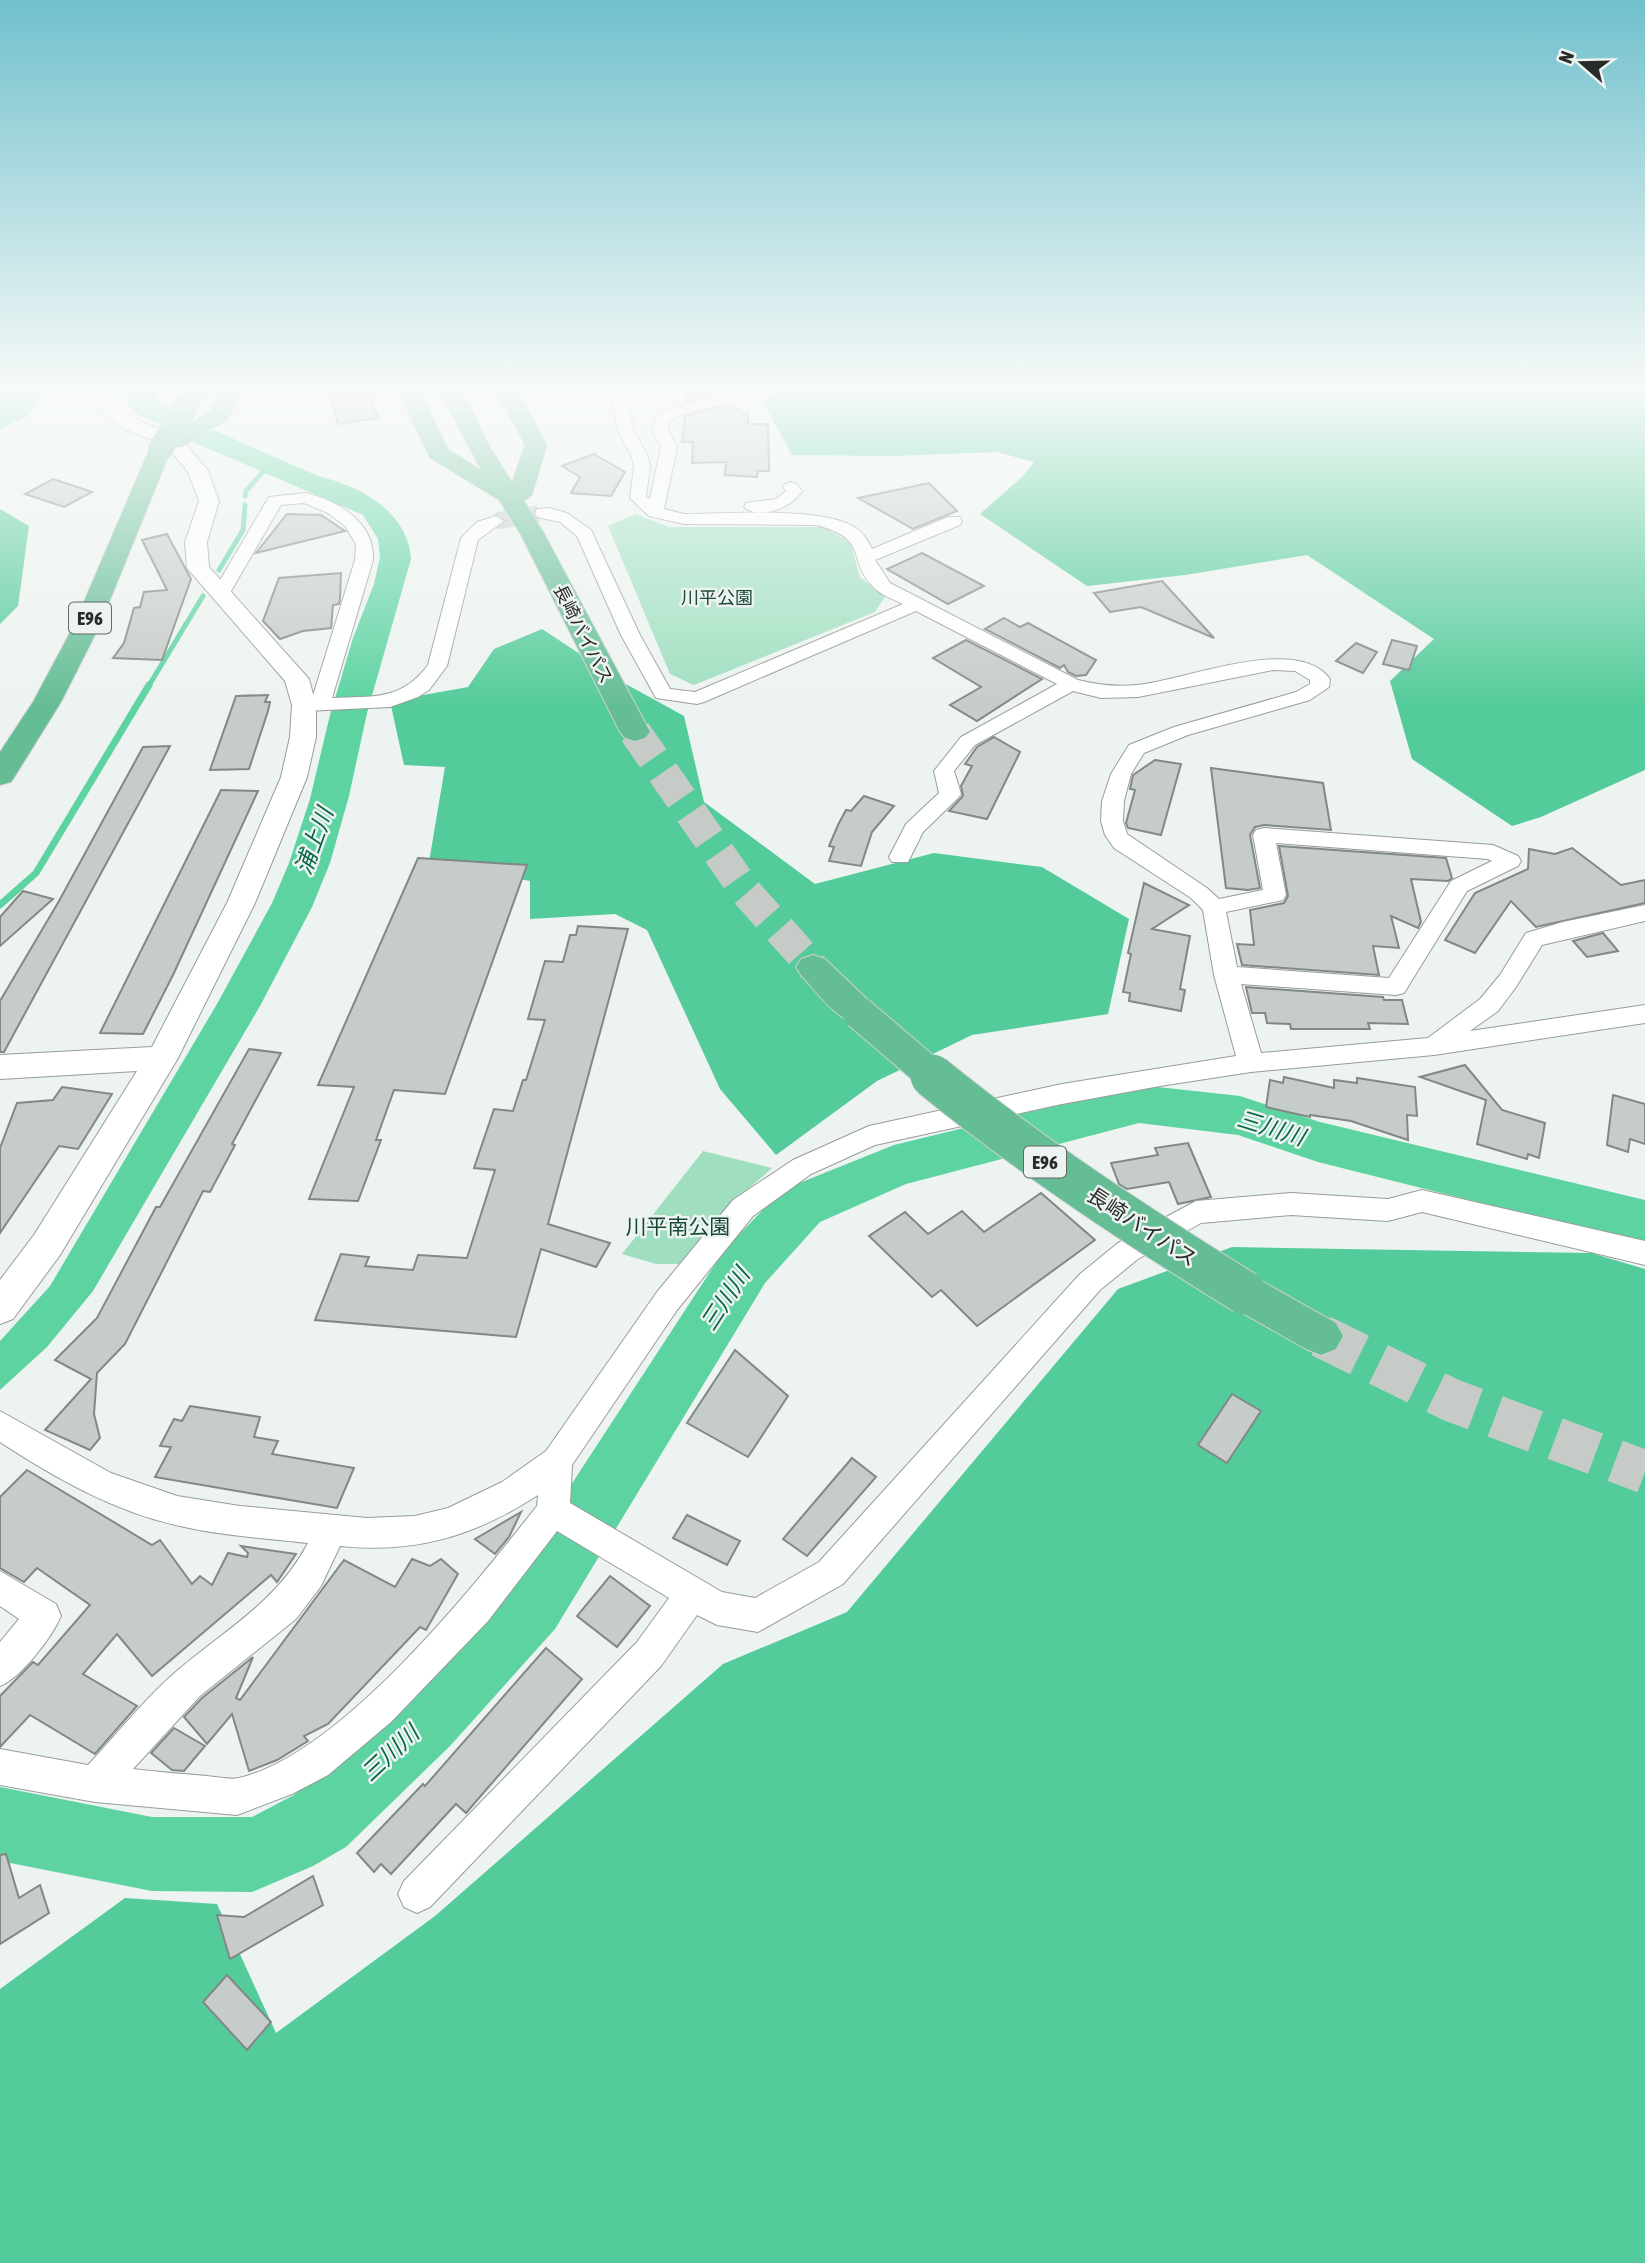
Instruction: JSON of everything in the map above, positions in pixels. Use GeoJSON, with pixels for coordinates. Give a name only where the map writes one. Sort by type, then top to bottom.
{"type":"FeatureCollection","features":[{"type":"Feature","properties":{"kind":"highway","name":"E96"},"geometry":{"type":"LineString","coordinates":[[0,752],[32,703],[70,628],[128,495]]}},
{"type":"Feature","properties":{"kind":"highway","name":"E96"},"geometry":{"type":"LineString","coordinates":[[0,776],[47,702],[86,627],[145,495]]}},
{"type":"Feature","properties":{"kind":"highway","name":"長崎バイパス"},"geometry":{"type":"LineString","coordinates":[[514,496],[538,524],[635,732]]}},
{"type":"Feature","properties":{"kind":"highway","name":"長崎バイパス"},"geometry":{"type":"LineString","coordinates":[[813,967],[859,1013],[934,1077],[1038,1157],[1170,1247],[1321,1336]]}},
{"type":"Feature","properties":{"kind":"street"},"geometry":{"type":"LineString","coordinates":[[207,495],[209,501],[196,542],[198,568],[297,680],[312,705]]}},
{"type":"Feature","properties":{"kind":"street"},"geometry":{"type":"LineString","coordinates":[[638,495],[638,498],[663,514],[684,519],[816,520],[852,530],[861,540],[876,579],[915,605],[1071,684],[1101,692],[1138,691],[1273,664],[1306,668],[1320,679],[1319,687],[1303,696],[1150,741],[1136,749],[1121,774],[1113,801],[1116,835],[1135,853],[1199,893],[1214,907],[1226,975],[1251,1063]]}},
{"type":"Feature","properties":{"kind":"street"},"geometry":{"type":"LineString","coordinates":[[663,514],[665,495]]}},
{"type":"Feature","properties":{"kind":"street"},"geometry":{"type":"LineString","coordinates":[[663,514],[780,504],[793,495]]}},
{"type":"Feature","properties":{"kind":"street"},"geometry":{"type":"LineString","coordinates":[[1,1306],[47,1245],[162,1058],[241,903],[294,777],[312,705],[364,560],[365,544],[351,523],[334,509],[306,498],[275,500],[221,594]]}},
{"type":"Feature","properties":{"kind":"street"},"geometry":{"type":"LineString","coordinates":[[538,524],[562,516],[585,534],[617,612],[663,694],[697,698],[915,605]]}},
{"type":"Feature","properties":{"kind":"street"},"geometry":{"type":"LineString","coordinates":[[312,705],[390,701],[411,693],[422,685],[437,666],[470,538],[483,526],[496,521]]}},
{"type":"Feature","properties":{"kind":"street"},"geometry":{"type":"LineString","coordinates":[[866,558],[954,521]]}},
{"type":"Feature","properties":{"kind":"street"},"geometry":{"type":"LineString","coordinates":[[900,857],[914,830],[950,794],[944,771],[968,741],[1071,684]]}},
{"type":"Feature","properties":{"kind":"street"},"geometry":{"type":"LineString","coordinates":[[1214,907],[1275,895],[1264,835],[1493,852],[1510,861],[1458,886],[1396,987],[1226,975]]}},
{"type":"Feature","properties":{"kind":"street"},"geometry":{"type":"LineString","coordinates":[[1434,1046],[1489,1005],[1508,981],[1534,939],[1645,912]]}},
{"type":"Feature","properties":{"kind":"street"},"geometry":{"type":"LineString","coordinates":[[0,1425],[52,1459],[134,1498],[173,1511],[331,1530],[399,1533],[430,1529],[462,1518],[515,1492],[539,1477],[557,1461],[667,1301],[743,1208],[802,1167],[869,1136],[1062,1094],[1251,1063],[1434,1046],[1645,1013]]}},
{"type":"Feature","properties":{"kind":"street"},"geometry":{"type":"LineString","coordinates":[[0,1067],[162,1058]]}},
{"type":"Feature","properties":{"kind":"street"},"geometry":{"type":"LineString","coordinates":[[554,1511],[717,1608],[758,1615],[831,1573],[1090,1282],[1128,1251],[1196,1212],[1291,1204],[1388,1210],[1422,1201],[1645,1253]]}},
{"type":"Feature","properties":{"kind":"street"},"geometry":{"type":"LineString","coordinates":[[0,1767],[95,1784],[237,1797],[279,1781],[315,1762],[379,1710],[466,1619],[554,1511],[557,1461]]}},
{"type":"Feature","properties":{"kind":"street"},"geometry":{"type":"LineString","coordinates":[[95,1784],[188,1684],[284,1607],[309,1575],[331,1530]]}},
{"type":"Feature","properties":{"kind":"street"},"geometry":{"type":"LineString","coordinates":[[0,1587],[44,1616],[0,1669]]}},
{"type":"Feature","properties":{"kind":"street"},"geometry":{"type":"LineString","coordinates":[[416,1894],[649,1654],[693,1593]]}},
{"type":"Feature","properties":{"kind":"green space","name":"川平公園"},"geometry":{"type":"Polygon","coordinates":[[[635,514],[669,527],[823,527],[850,542],[860,577],[885,597],[875,612],[694,685],[670,674],[608,526],[635,514]]]}},
{"type":"Feature","properties":{"kind":"green space","name":"川平南公園"},"geometry":{"type":"Polygon","coordinates":[[[703,1151],[772,1168],[726,1209],[684,1264],[656,1264],[622,1254],[703,1151]]]}},
{"type":"Feature","properties":{"kind":"shaded area"},"geometry":{"type":"Polygon","coordinates":[[[1002,495],[1645,495],[1645,770],[1541,817],[1512,826],[1412,759],[1390,681],[1434,639],[1307,555],[1185,575],[1087,586],[980,514],[1002,495]]]}},
{"type":"Feature","properties":{"kind":"shaded area"},"geometry":{"type":"Polygon","coordinates":[[[0,509],[29,526],[18,606],[0,624],[0,509]]]}},
{"type":"Feature","properties":{"kind":"shaded area"},"geometry":{"type":"Polygon","coordinates":[[[542,629],[624,683],[684,716],[704,802],[815,884],[934,853],[1042,867],[1129,919],[1108,1014],[972,1035],[877,1081],[776,1155],[720,1089],[647,930],[615,914],[530,919],[530,881],[429,862],[445,767],[404,765],[390,701],[468,687],[494,649],[542,629]]]}},
{"type":"Feature","properties":{"kind":"shaded area"},"geometry":{"type":"Polygon","coordinates":[[[1232,1247],[1591,1253],[1645,1269],[1645,2263],[0,2263],[0,1989],[125,1898],[217,1904],[276,2033],[435,1916],[723,1664],[847,1612],[1118,1289],[1232,1247]]]}},
{"type":"Feature","properties":{"kind":"water","name":"浦上川"},"geometry":{"type":"Polygon","coordinates":[[[316,495],[366,495],[379,503],[401,527],[408,542],[411,559],[367,713],[349,796],[330,863],[312,907],[260,1006],[93,1291],[47,1347],[0,1390],[0,1341],[50,1286],[217,1004],[272,903],[289,863],[310,799],[330,715],[353,638],[374,584],[380,557],[378,539],[363,515],[316,495]]]}},
{"type":"Feature","properties":{"kind":"building"},"geometry":{"type":"Polygon","coordinates":[[[27,495],[87,495],[64,507],[27,495]]]}},
{"type":"Feature","properties":{"kind":"building"},"geometry":{"type":"Polygon","coordinates":[[[874,495],[941,495],[957,511],[913,529],[858,498],[874,495]]]}},
{"type":"Feature","properties":{"kind":"building"},"geometry":{"type":"Polygon","coordinates":[[[287,514],[321,515],[345,531],[256,553],[287,514]]]}},
{"type":"Feature","properties":{"kind":"building"},"geometry":{"type":"Polygon","coordinates":[[[167,534],[191,579],[162,660],[113,658],[124,643],[134,608],[140,607],[144,592],[167,590],[142,540],[167,534]]]}},
{"type":"Feature","properties":{"kind":"building"},"geometry":{"type":"Polygon","coordinates":[[[922,553],[984,586],[948,604],[887,569],[922,553]]]}},
{"type":"Feature","properties":{"kind":"building"},"geometry":{"type":"Polygon","coordinates":[[[341,573],[340,600],[339,604],[333,605],[331,628],[303,631],[280,639],[263,621],[279,578],[341,573]]]}},
{"type":"Feature","properties":{"kind":"building"},"geometry":{"type":"Polygon","coordinates":[[[1162,581],[1214,638],[1141,607],[1110,612],[1094,593],[1162,581]]]}},
{"type":"Feature","properties":{"kind":"building"},"geometry":{"type":"Polygon","coordinates":[[[1004,618],[1020,627],[1028,623],[1096,660],[1086,675],[1076,676],[1068,672],[1064,665],[1060,668],[985,629],[1004,618]]]}},
{"type":"Feature","properties":{"kind":"building"},"geometry":{"type":"Polygon","coordinates":[[[966,640],[1042,679],[977,721],[950,705],[981,687],[933,658],[966,640]]]}},
{"type":"Feature","properties":{"kind":"building"},"geometry":{"type":"Polygon","coordinates":[[[1392,640],[1417,646],[1409,670],[1383,664],[1392,640]]]}},
{"type":"Feature","properties":{"kind":"building"},"geometry":{"type":"Polygon","coordinates":[[[1356,643],[1377,652],[1363,673],[1336,661],[1356,643]]]}},
{"type":"Feature","properties":{"kind":"building"},"geometry":{"type":"Polygon","coordinates":[[[268,695],[265,702],[270,702],[268,711],[249,769],[210,770],[236,696],[268,695]]]}},
{"type":"Feature","properties":{"kind":"building"},"geometry":{"type":"Polygon","coordinates":[[[994,737],[1020,752],[987,819],[949,811],[963,796],[961,786],[972,766],[965,764],[977,747],[994,737]]]}},
{"type":"Feature","properties":{"kind":"building"},"geometry":{"type":"Polygon","coordinates":[[[170,746],[4,1052],[0,1052],[0,1001],[59,901],[143,747],[170,746]]]}},
{"type":"Feature","properties":{"kind":"building"},"geometry":{"type":"Polygon","coordinates":[[[1155,760],[1181,764],[1161,835],[1128,828],[1126,823],[1135,790],[1130,789],[1133,775],[1155,760]]]}},
{"type":"Feature","properties":{"kind":"building"},"geometry":{"type":"Polygon","coordinates":[[[1211,768],[1323,783],[1331,830],[1264,825],[1255,827],[1250,835],[1260,888],[1226,888],[1211,768]]]}},
{"type":"Feature","properties":{"kind":"building"},"geometry":{"type":"Polygon","coordinates":[[[221,790],[258,791],[173,975],[143,1034],[100,1033],[221,790]]]}},
{"type":"Feature","properties":{"kind":"building"},"geometry":{"type":"Polygon","coordinates":[[[864,796],[894,806],[872,832],[861,866],[829,861],[834,847],[829,846],[846,810],[851,811],[864,796]]]}},
{"type":"Feature","properties":{"kind":"building"},"geometry":{"type":"Polygon","coordinates":[[[1279,846],[1446,858],[1452,878],[1448,881],[1411,879],[1421,922],[1418,928],[1391,916],[1399,948],[1373,946],[1379,975],[1242,965],[1237,944],[1254,945],[1250,910],[1284,903],[1288,896],[1279,846]]]}},
{"type":"Feature","properties":{"kind":"building"},"geometry":{"type":"Polygon","coordinates":[[[1572,848],[1621,885],[1645,880],[1645,903],[1536,927],[1511,901],[1475,953],[1445,940],[1475,893],[1528,869],[1529,849],[1555,854],[1572,848]]]}},
{"type":"Feature","properties":{"kind":"building"},"geometry":{"type":"Polygon","coordinates":[[[418,858],[527,865],[445,1094],[394,1090],[376,1140],[381,1140],[358,1201],[309,1199],[354,1087],[318,1085],[418,858]]]}},
{"type":"Feature","properties":{"kind":"building"},"geometry":{"type":"Polygon","coordinates":[[[1144,883],[1189,905],[1152,929],[1190,936],[1180,989],[1185,990],[1181,1011],[1129,1001],[1130,993],[1123,992],[1131,954],[1128,953],[1144,883]]]}},
{"type":"Feature","properties":{"kind":"building"},"geometry":{"type":"Polygon","coordinates":[[[23,891],[53,899],[0,946],[0,917],[23,891]]]}},
{"type":"Feature","properties":{"kind":"building"},"geometry":{"type":"Polygon","coordinates":[[[578,926],[628,929],[548,1224],[610,1243],[596,1267],[541,1249],[516,1337],[315,1320],[341,1254],[369,1257],[365,1266],[413,1270],[418,1255],[467,1258],[495,1170],[474,1168],[494,1109],[513,1111],[523,1080],[526,1080],[545,1020],[528,1019],[545,961],[563,962],[570,935],[576,935],[578,926]]]}},
{"type":"Feature","properties":{"kind":"building"},"geometry":{"type":"Polygon","coordinates":[[[1603,933],[1618,951],[1587,957],[1573,941],[1603,933]]]}},
{"type":"Feature","properties":{"kind":"building"},"geometry":{"type":"Polygon","coordinates":[[[1246,987],[1402,1000],[1408,1024],[1368,1023],[1370,1029],[1291,1029],[1290,1024],[1267,1023],[1265,1013],[1252,1013],[1246,987]]]}},
{"type":"Feature","properties":{"kind":"building"},"geometry":{"type":"Polygon","coordinates":[[[249,1049],[281,1053],[232,1144],[235,1145],[210,1192],[203,1191],[125,1344],[97,1373],[94,1414],[100,1438],[90,1450],[45,1430],[91,1379],[55,1360],[97,1318],[156,1207],[160,1207],[249,1049]]]}},
{"type":"Feature","properties":{"kind":"building"},"geometry":{"type":"Polygon","coordinates":[[[1465,1065],[1502,1110],[1545,1123],[1539,1158],[1528,1154],[1527,1159],[1477,1144],[1486,1100],[1420,1077],[1465,1065]]]}},
{"type":"Feature","properties":{"kind":"building"},"geometry":{"type":"Polygon","coordinates":[[[1284,1077],[1334,1088],[1334,1080],[1357,1083],[1357,1078],[1415,1087],[1417,1116],[1407,1115],[1408,1140],[1351,1121],[1310,1117],[1266,1107],[1270,1080],[1283,1083],[1284,1077]]]}},
{"type":"Feature","properties":{"kind":"building"},"geometry":{"type":"Polygon","coordinates":[[[62,1087],[112,1094],[78,1149],[59,1146],[0,1233],[0,1148],[17,1103],[53,1100],[62,1087]]]}},
{"type":"Feature","properties":{"kind":"building"},"geometry":{"type":"Polygon","coordinates":[[[1613,1095],[1645,1104],[1645,1144],[1630,1139],[1628,1152],[1607,1145],[1613,1095]]]}},
{"type":"Feature","properties":{"kind":"building"},"geometry":{"type":"Polygon","coordinates":[[[1188,1143],[1211,1197],[1178,1204],[1169,1182],[1127,1189],[1119,1184],[1111,1163],[1158,1155],[1155,1148],[1188,1143]]]}},
{"type":"Feature","properties":{"kind":"building"},"geometry":{"type":"Polygon","coordinates":[[[1041,1193],[1095,1240],[977,1326],[941,1290],[932,1297],[869,1236],[905,1212],[928,1234],[962,1211],[984,1232],[1041,1193]]]}},
{"type":"Feature","properties":{"kind":"building"},"geometry":{"type":"Polygon","coordinates":[[[735,1350],[788,1396],[748,1457],[687,1423],[735,1350]]]}},
{"type":"Feature","properties":{"kind":"building"},"geometry":{"type":"Polygon","coordinates":[[[1232,1394],[1261,1411],[1227,1463],[1198,1445],[1232,1394]]]}},
{"type":"Feature","properties":{"kind":"building"},"geometry":{"type":"Polygon","coordinates":[[[190,1406],[260,1417],[254,1437],[278,1441],[272,1454],[354,1468],[337,1508],[155,1477],[171,1447],[160,1446],[174,1419],[182,1421],[190,1406]]]}},
{"type":"Feature","properties":{"kind":"building"},"geometry":{"type":"Polygon","coordinates":[[[852,1458],[876,1477],[807,1556],[783,1539],[852,1458]]]}},
{"type":"Feature","properties":{"kind":"building"},"geometry":{"type":"Polygon","coordinates":[[[27,1470],[152,1545],[160,1540],[192,1584],[200,1576],[212,1585],[228,1553],[247,1557],[248,1553],[241,1546],[296,1554],[277,1582],[271,1575],[152,1676],[117,1634],[83,1674],[137,1706],[95,1754],[30,1715],[0,1747],[0,1696],[33,1662],[38,1665],[90,1605],[37,1568],[24,1582],[0,1568],[0,1497],[27,1470]]]}},
{"type":"Feature","properties":{"kind":"building"},"geometry":{"type":"Polygon","coordinates":[[[521,1512],[509,1537],[495,1554],[475,1539],[521,1512]]]}},
{"type":"Feature","properties":{"kind":"building"},"geometry":{"type":"Polygon","coordinates":[[[687,1515],[740,1541],[727,1565],[673,1538],[687,1515]]]}},
{"type":"Feature","properties":{"kind":"building"},"geometry":{"type":"Polygon","coordinates":[[[412,1559],[430,1566],[441,1559],[458,1574],[426,1630],[420,1627],[328,1724],[304,1736],[308,1741],[277,1760],[249,1771],[232,1714],[207,1744],[184,1717],[202,1698],[253,1657],[236,1698],[240,1700],[344,1560],[395,1587],[412,1559]]]}},
{"type":"Feature","properties":{"kind":"building"},"geometry":{"type":"Polygon","coordinates":[[[610,1576],[650,1606],[617,1647],[577,1616],[610,1576]]]}},
{"type":"Feature","properties":{"kind":"building"},"geometry":{"type":"Polygon","coordinates":[[[546,1648],[582,1679],[466,1813],[456,1804],[391,1874],[381,1864],[374,1872],[357,1853],[423,1784],[425,1786],[546,1648]]]}},
{"type":"Feature","properties":{"kind":"building"},"geometry":{"type":"Polygon","coordinates":[[[174,1728],[205,1746],[184,1771],[172,1770],[151,1753],[174,1728]]]}},
{"type":"Feature","properties":{"kind":"building"},"geometry":{"type":"Polygon","coordinates":[[[6,1854],[19,1898],[40,1885],[49,1913],[0,1944],[0,1855],[6,1854]]]}},
{"type":"Feature","properties":{"kind":"building"},"geometry":{"type":"Polygon","coordinates":[[[313,1876],[323,1905],[230,1959],[217,1915],[244,1917],[313,1876]]]}},
{"type":"Feature","properties":{"kind":"building"},"geometry":{"type":"Polygon","coordinates":[[[227,1975],[271,2022],[247,2050],[203,2002],[227,1975]]]}},
{"type":"Feature","properties":{"kind":"waterway"},"geometry":{"type":"LineString","coordinates":[[219,570],[243,530],[245,505]]}},
{"type":"Feature","properties":{"kind":"waterway"},"geometry":{"type":"LineString","coordinates":[[148,687],[203,596]]}},
{"type":"Feature","properties":{"kind":"waterway"},"geometry":{"type":"LineString","coordinates":[[0,905],[36,873],[149,685]]}},
{"type":"Feature","properties":{"kind":"waterway","name":"三川川"},"geometry":{"type":"LineString","coordinates":[[0,1824],[152,1854],[252,1855],[287,1840],[320,1821],[425,1721],[531,1606],[745,1266],[801,1206],[894,1166],[1139,1104],[1240,1116],[1318,1142],[1645,1222]]}},
{"type":"Feature","properties":{"kind":"tunnel"},"geometry":{"type":"LineString","coordinates":[[496,521],[543,513]]}},
{"type":"Feature","properties":{"kind":"tunnel"},"geometry":{"type":"LineString","coordinates":[[635,732],[746,892],[813,967]]}},
{"type":"Feature","properties":{"kind":"tunnel"},"geometry":{"type":"LineString","coordinates":[[1321,1336],[1451,1400],[1645,1472]]}}]}
